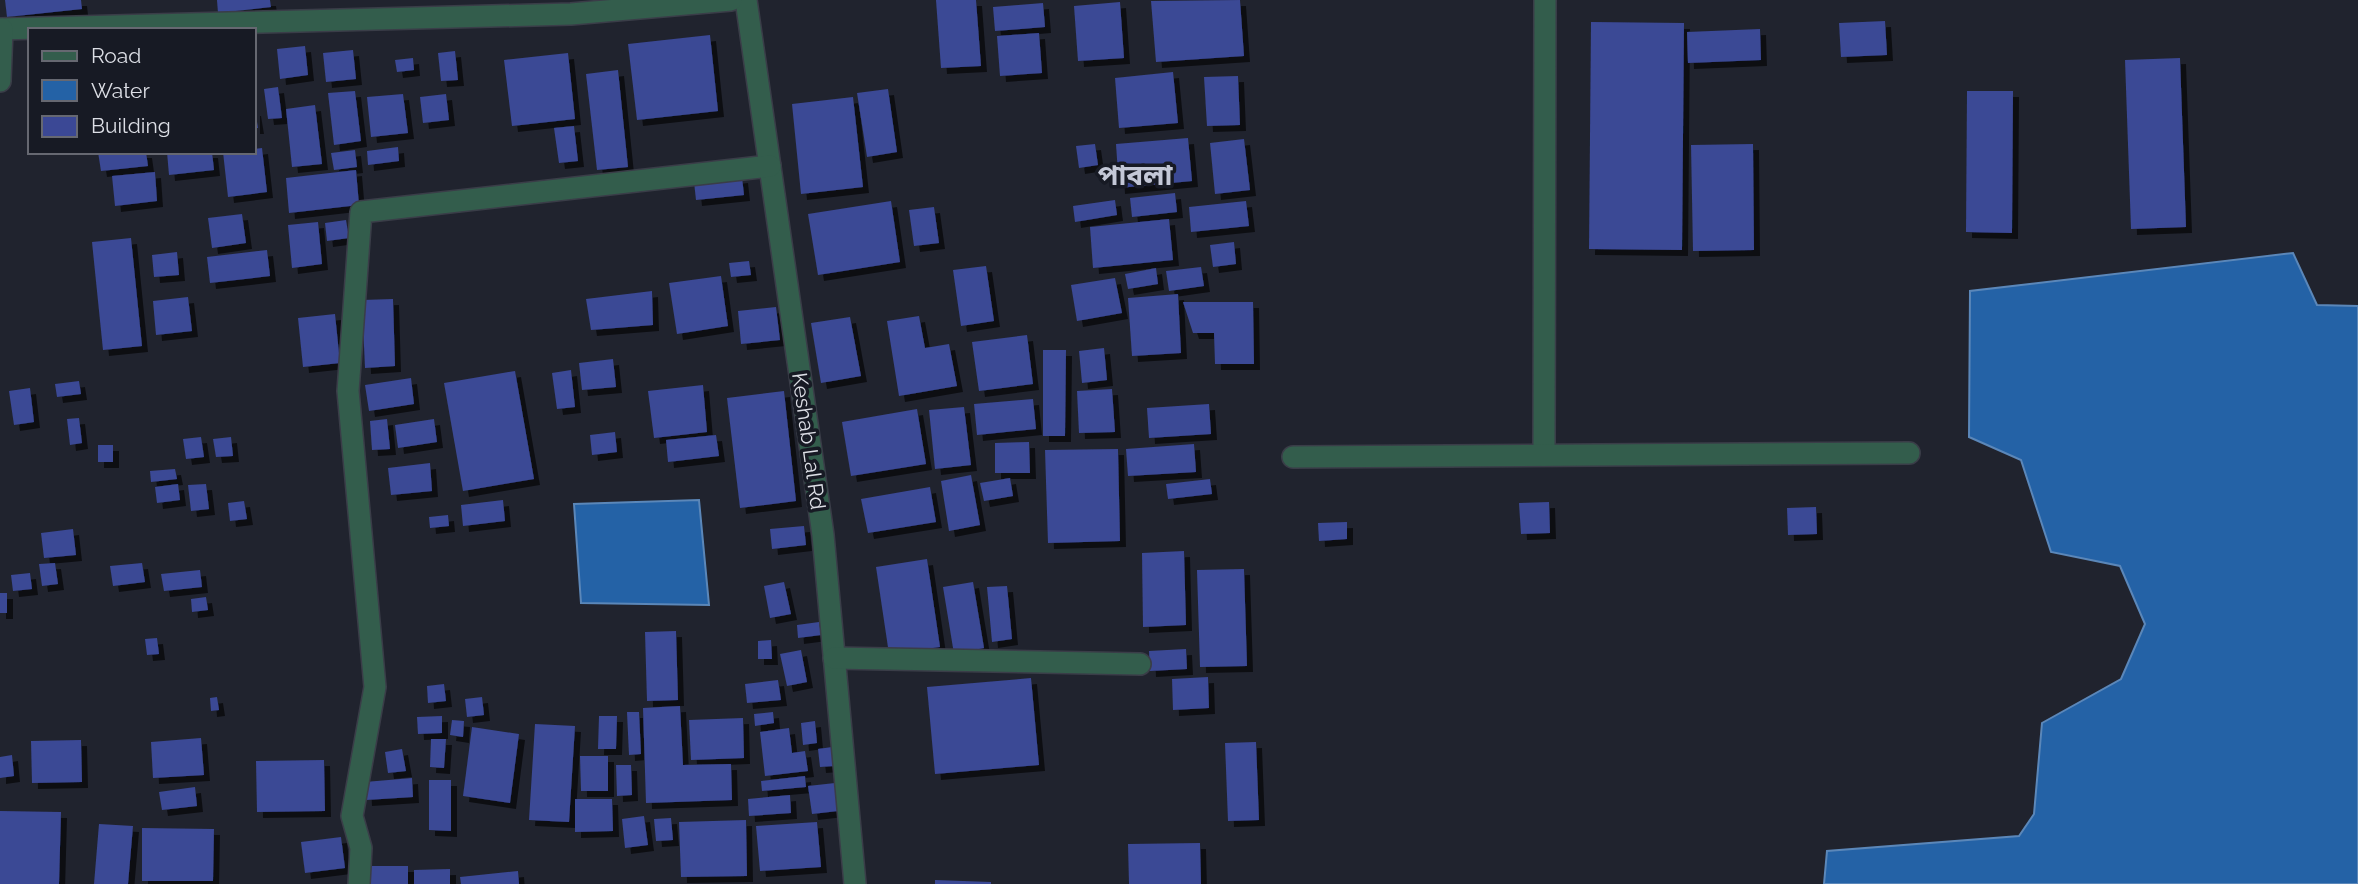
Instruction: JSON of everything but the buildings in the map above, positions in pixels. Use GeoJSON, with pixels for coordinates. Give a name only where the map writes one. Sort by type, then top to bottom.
{"type":"FeatureCollection","features":[{"type":"Feature","properties":{"kind":"street"},"geometry":{"type":"LineString","coordinates":[[39,28],[571,14],[731,0]]}},
{"type":"Feature","properties":{"kind":"street","name":"Keshab Lal Rd"},"geometry":{"type":"LineString","coordinates":[[746,0],[823,535],[855,884]]}},
{"type":"Feature","properties":{"kind":"street"},"geometry":{"type":"LineString","coordinates":[[1544,455],[1545,0]]}},
{"type":"Feature","properties":{"kind":"street"},"geometry":{"type":"LineString","coordinates":[[0,81],[1,29],[28,28]]}},
{"type":"Feature","properties":{"kind":"street"},"geometry":{"type":"LineString","coordinates":[[359,884],[361,848],[352,816],[375,687],[348,391],[361,212],[770,166]]}},
{"type":"Feature","properties":{"kind":"street"},"geometry":{"type":"LineString","coordinates":[[1293,457],[1909,453]]}},
{"type":"Feature","properties":{"kind":"street"},"geometry":{"type":"LineString","coordinates":[[834,657],[1140,664]]}},
{"type":"Feature","properties":{"kind":"water"},"geometry":{"type":"Polygon","coordinates":[[[2293,253],[2317,305],[2358,306],[2358,884],[1824,884],[1827,851],[2019,836],[2034,814],[2042,723],[2121,679],[2145,624],[2120,566],[2051,552],[2021,460],[1969,437],[1970,291],[2293,253]]]}},
{"type":"Feature","properties":{"kind":"water"},"geometry":{"type":"Polygon","coordinates":[[[699,500],[709,605],[581,603],[574,504],[699,500]]]}},
{"type":"Feature","properties":{"kind":"district","name":"পাবলা"},"geometry":{"type":"Point","coordinates":[1135,175]}}]}
